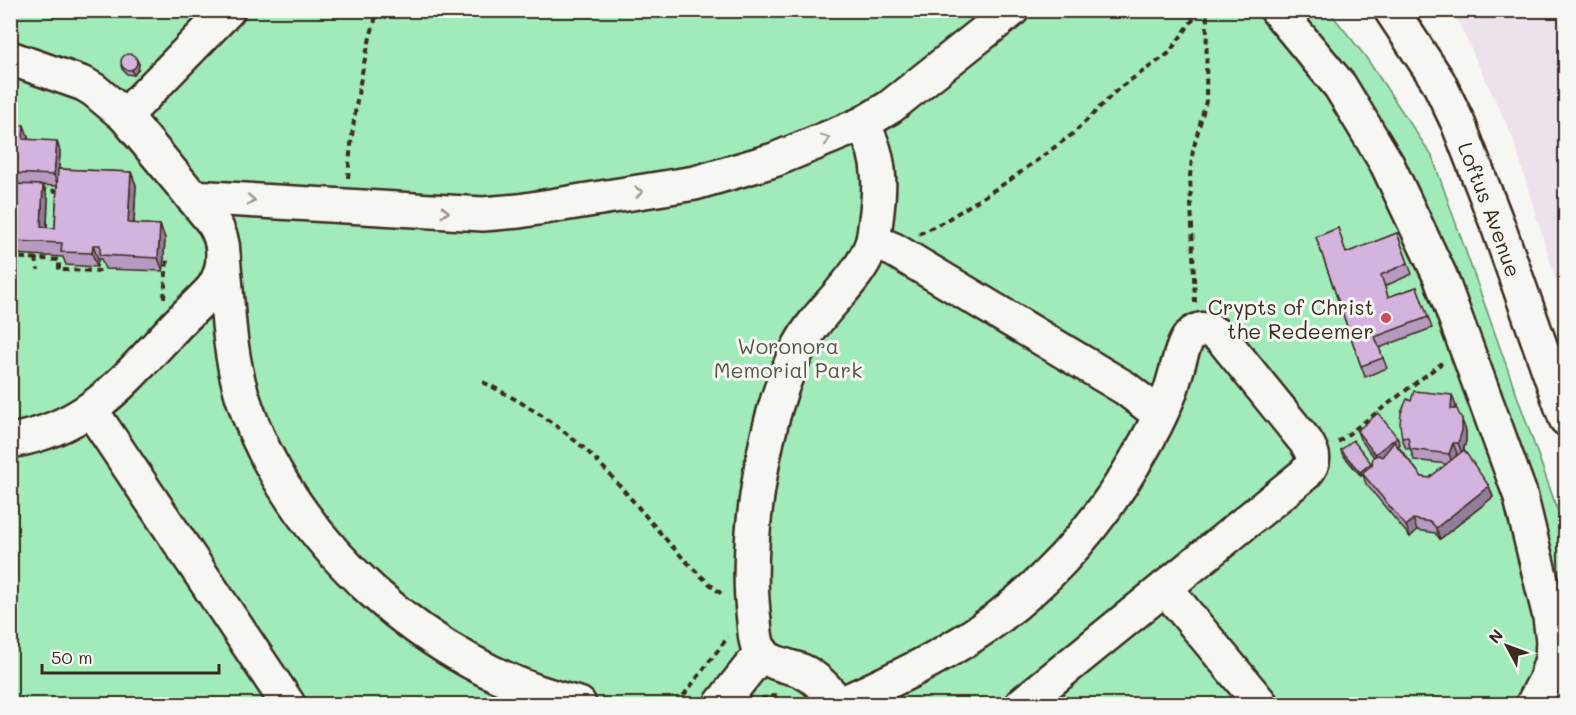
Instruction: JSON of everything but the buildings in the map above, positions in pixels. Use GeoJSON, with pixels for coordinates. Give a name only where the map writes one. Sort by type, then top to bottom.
{"type":"FeatureCollection","features":[{"type":"Feature","properties":{"kind":"street"},"geometry":{"type":"LineString","coordinates":[[125,116],[228,10]]}},
{"type":"Feature","properties":{"kind":"street"},"geometry":{"type":"LineString","coordinates":[[192,197],[503,213],[671,187],[714,178],[774,160],[861,124],[908,94],[1012,10]]}},
{"type":"Feature","properties":{"kind":"street"},"geometry":{"type":"LineString","coordinates":[[1277,10],[1340,86],[1386,164],[1440,276],[1520,494],[1553,632],[1553,649],[1549,669],[1533,705]]}},
{"type":"Feature","properties":{"kind":"street","name":"Loftus Avenue"},"geometry":{"type":"LineString","coordinates":[[1391,10],[1438,81],[1458,123],[1566,419]]}},
{"type":"Feature","properties":{"kind":"street"},"geometry":{"type":"LineString","coordinates":[[16,62],[84,84],[125,116],[220,234],[230,343],[241,394],[252,424],[271,463],[303,515],[341,560],[393,609],[459,654],[542,694],[579,705]]}},
{"type":"Feature","properties":{"kind":"street"},"geometry":{"type":"LineString","coordinates":[[861,124],[874,150],[887,248]]}},
{"type":"Feature","properties":{"kind":"street"},"geometry":{"type":"LineString","coordinates":[[887,248],[1125,388],[1160,415]]}},
{"type":"Feature","properties":{"kind":"street"},"geometry":{"type":"LineString","coordinates":[[887,248],[866,260],[856,276],[816,320],[790,365],[771,426],[758,489],[753,545],[752,605],[756,639],[762,652],[773,661],[810,675],[839,705],[937,657],[982,629],[1027,594],[1076,545],[1136,460],[1160,415],[1178,372],[1185,345],[1196,331],[1210,330],[1225,342],[1306,442],[1313,455],[1313,460],[1305,474],[1022,705]]}},
{"type":"Feature","properties":{"kind":"street"},"geometry":{"type":"LineString","coordinates":[[10,441],[32,437],[61,427],[91,410],[110,395],[179,306],[218,280],[223,256]]}},
{"type":"Feature","properties":{"kind":"street"},"geometry":{"type":"LineString","coordinates":[[179,306],[218,323],[230,343]]}},
{"type":"Feature","properties":{"kind":"street"},"geometry":{"type":"LineString","coordinates":[[91,410],[288,705]]}},
{"type":"Feature","properties":{"kind":"street"},"geometry":{"type":"LineString","coordinates":[[1165,588],[1261,705]]}},
{"type":"Feature","properties":{"kind":"street"},"geometry":{"type":"LineString","coordinates":[[721,705],[762,652]]}},
{"type":"Feature","properties":{"kind":"path"},"geometry":{"type":"LineString","coordinates":[[347,206],[352,134],[362,76],[378,10]]}},
{"type":"Feature","properties":{"kind":"path"},"geometry":{"type":"LineString","coordinates":[[887,248],[910,242],[925,230],[945,221],[1010,180],[1074,133],[1119,88],[1168,54],[1200,10]]}},
{"type":"Feature","properties":{"kind":"path"},"geometry":{"type":"LineString","coordinates":[[1196,331],[1190,176],[1193,150],[1206,101],[1207,10]]}},
{"type":"Feature","properties":{"kind":"path"},"geometry":{"type":"LineString","coordinates":[[39,190],[59,191]]}},
{"type":"Feature","properties":{"kind":"path"},"geometry":{"type":"LineString","coordinates":[[10,257],[59,260],[59,270],[102,271]]}},
{"type":"Feature","properties":{"kind":"path"},"geometry":{"type":"LineString","coordinates":[[36,258],[38,270]]}},
{"type":"Feature","properties":{"kind":"path"},"geometry":{"type":"LineString","coordinates":[[167,260],[179,306]]}},
{"type":"Feature","properties":{"kind":"path"},"geometry":{"type":"LineString","coordinates":[[1313,460],[1465,345]]}},
{"type":"Feature","properties":{"kind":"path"},"geometry":{"type":"LineString","coordinates":[[483,382],[556,426],[575,441],[599,463],[714,588],[735,602],[752,605],[677,705]]}},
{"type":"Feature","properties":{"kind":"path"},"geometry":{"type":"LineString","coordinates":[[758,701],[769,696],[786,695]]}},
{"type":"Feature","properties":{"kind":"shaded area"},"geometry":{"type":"Polygon","coordinates":[[[1453,11],[1565,11],[1565,311],[1513,138],[1453,11]]]}},
{"type":"Feature","properties":{"kind":"green space","name":"Woronora Memorial Park"},"geometry":{"type":"Polygon","coordinates":[[[11,11],[1329,11],[1365,56],[1432,156],[1565,531],[1565,704],[11,704],[11,11]]]}},
{"type":"Feature","properties":{"kind":"place","name":"Crypts of Christ the Redeemer"},"geometry":{"type":"Point","coordinates":[1386,318]}}]}
